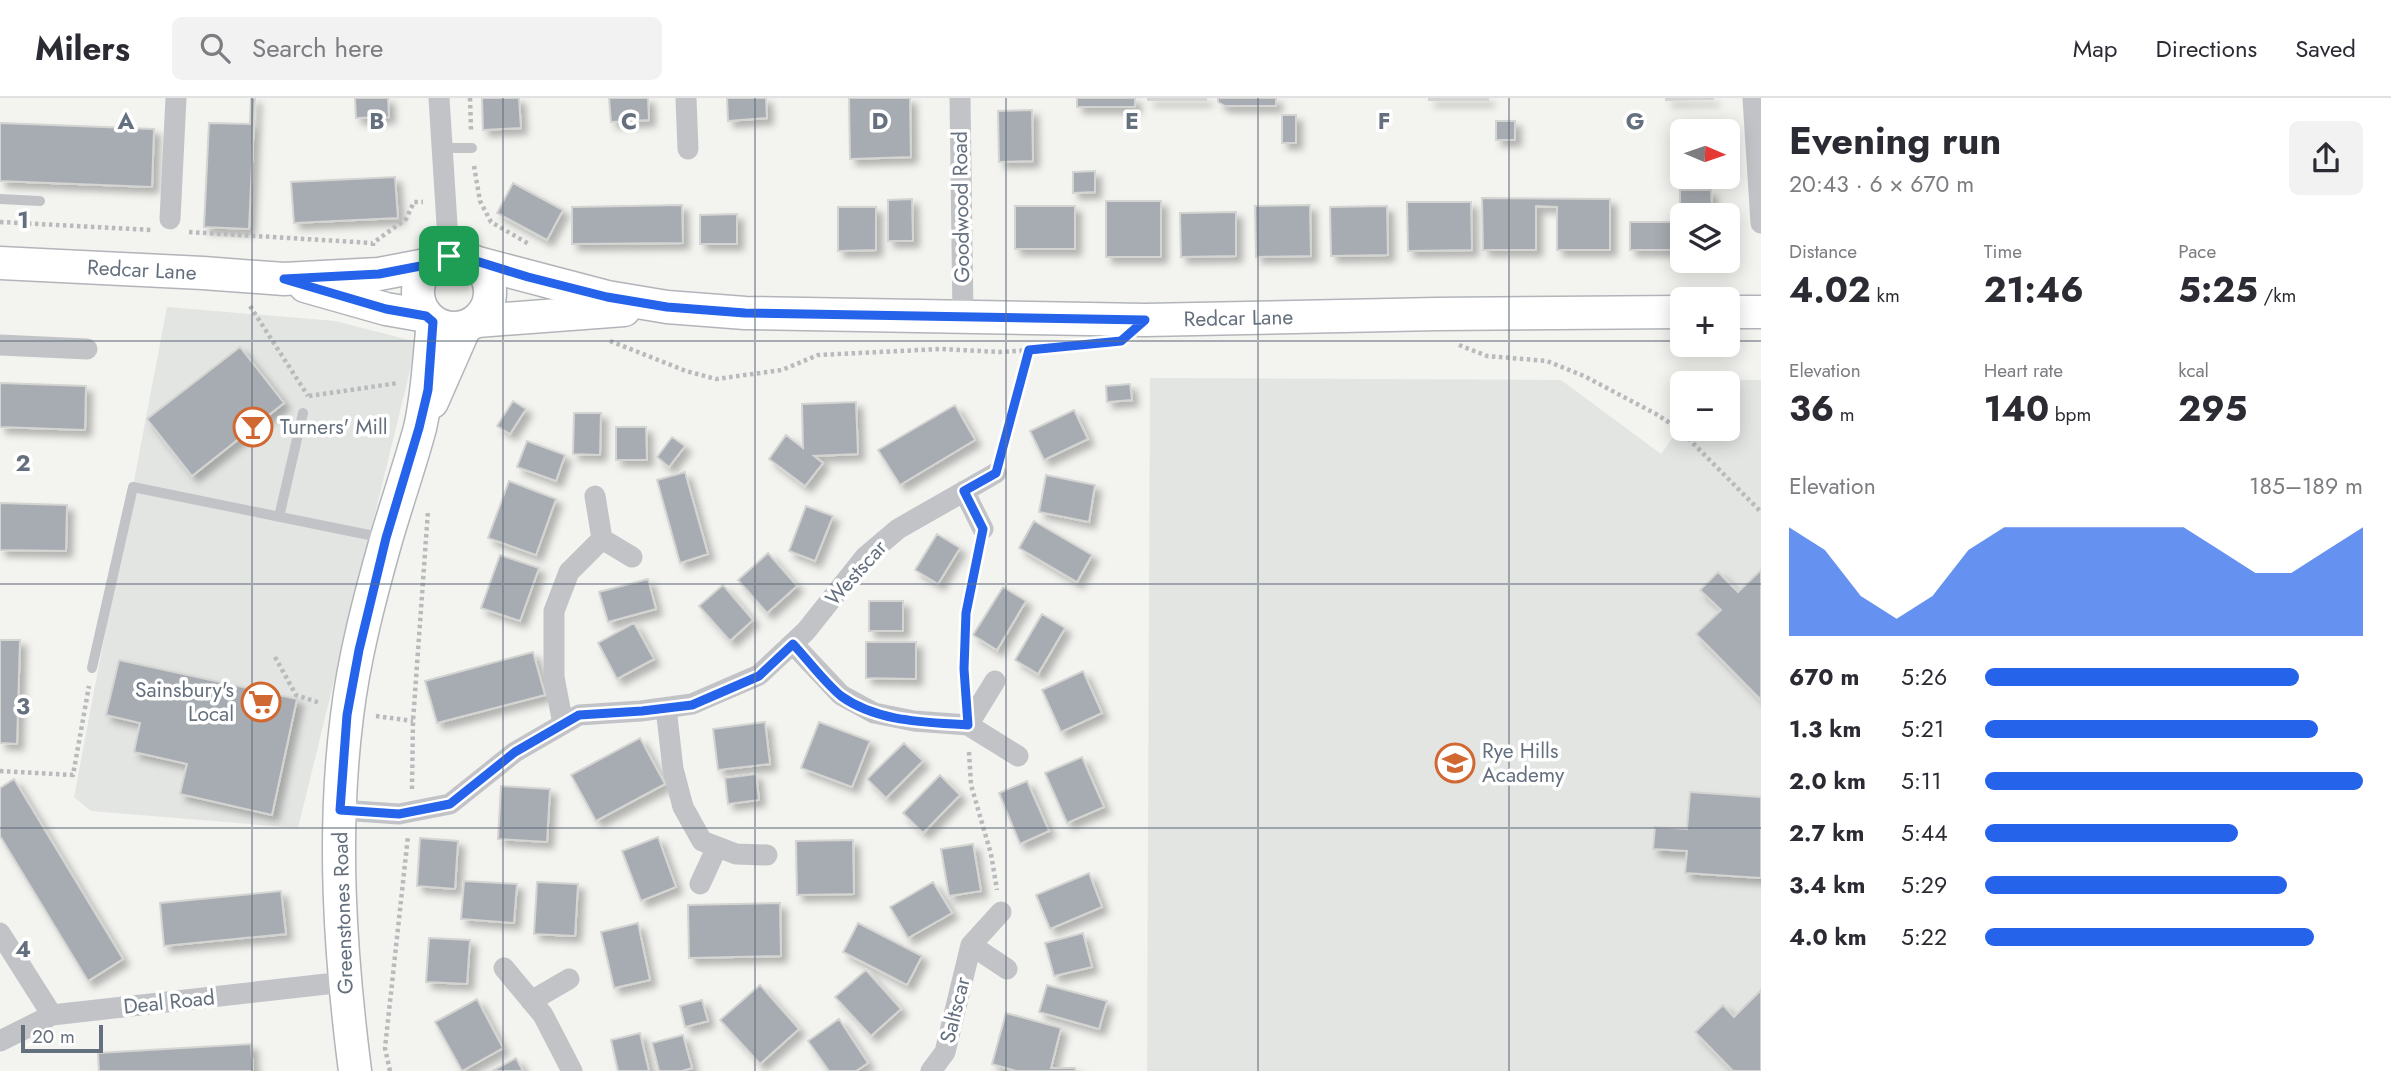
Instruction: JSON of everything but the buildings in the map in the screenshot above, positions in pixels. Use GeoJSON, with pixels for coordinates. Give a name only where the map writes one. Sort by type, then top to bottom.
{"type":"FeatureCollection","features":[{"type":"Feature","properties":{"kind":"main road","name":"Redcar Lane"},"geometry":{"type":"LineString","coordinates":[[0,263],[284,279],[379,274],[451,261],[607,297],[667,307],[745,313],[1145,320],[1670,312]]}},
{"type":"Feature","properties":{"kind":"main road"},"geometry":{"type":"LineString","coordinates":[[451,261],[485,273],[490,294],[484,312],[471,324],[444,328],[430,319],[420,305],[419,284],[423,274],[451,261]]}},
{"type":"Feature","properties":{"kind":"main road","name":"Redcar Lane"},"geometry":{"type":"LineString","coordinates":[[284,279],[430,319]]}},
{"type":"Feature","properties":{"kind":"main road","name":"Redcar Lane"},"geometry":{"type":"LineString","coordinates":[[471,324],[667,307]]}},
{"type":"Feature","properties":{"kind":"main road"},"geometry":{"type":"LineString","coordinates":[[1740,312],[1761,312]]}},
{"type":"Feature","properties":{"kind":"main road","name":"Greenstones Road"},"geometry":{"type":"LineString","coordinates":[[355,1071],[344,982],[339,872],[340,810],[347,715],[359,650],[386,538],[428,390],[430,319]]}},
{"type":"Feature","properties":{"kind":"main road","name":"Greenstones Road"},"geometry":{"type":"LineString","coordinates":[[419,428],[471,324]]}},
{"type":"Feature","properties":{"kind":"street"},"geometry":{"type":"LineString","coordinates":[[170,219],[176,98]]}},
{"type":"Feature","properties":{"kind":"street"},"geometry":{"type":"LineString","coordinates":[[439,98],[451,261]]}},
{"type":"Feature","properties":{"kind":"street"},"geometry":{"type":"LineString","coordinates":[[685,98],[688,149]]}},
{"type":"Feature","properties":{"kind":"street","name":"Goodwood Road"},"geometry":{"type":"LineString","coordinates":[[960,98],[962,316]]}},
{"type":"Feature","properties":{"kind":"street"},"geometry":{"type":"LineString","coordinates":[[1753,98],[1761,223]]}},
{"type":"Feature","properties":{"kind":"street"},"geometry":{"type":"LineString","coordinates":[[0,345],[87,349]]}},
{"type":"Feature","properties":{"kind":"street","name":"Westscar"},"geometry":{"type":"LineString","coordinates":[[340,810],[399,814],[450,804],[515,752],[579,715],[692,705],[759,676],[806,631],[866,556],[898,529],[996,473]]}},
{"type":"Feature","properties":{"kind":"street"},"geometry":{"type":"LineString","coordinates":[[964,491],[983,529]]}},
{"type":"Feature","properties":{"kind":"street"},"geometry":{"type":"LineString","coordinates":[[594,496],[602,539],[632,557]]}},
{"type":"Feature","properties":{"kind":"street"},"geometry":{"type":"LineString","coordinates":[[563,724],[554,677],[554,611],[569,572],[602,539]]}},
{"type":"Feature","properties":{"kind":"street"},"geometry":{"type":"LineString","coordinates":[[793,644],[841,695],[874,713],[914,721],[968,725],[1018,756]]}},
{"type":"Feature","properties":{"kind":"street"},"geometry":{"type":"LineString","coordinates":[[968,725],[995,681]]}},
{"type":"Feature","properties":{"kind":"street"},"geometry":{"type":"LineString","coordinates":[[666,708],[673,769],[683,807],[702,841],[736,854],[767,855]]}},
{"type":"Feature","properties":{"kind":"street"},"geometry":{"type":"LineString","coordinates":[[700,884],[717,847]]}},
{"type":"Feature","properties":{"kind":"street","name":"Saltscar"},"geometry":{"type":"LineString","coordinates":[[931,1071],[945,1052],[971,945],[1001,912]]}},
{"type":"Feature","properties":{"kind":"street"},"geometry":{"type":"LineString","coordinates":[[3,944],[52,1015]]}},
{"type":"Feature","properties":{"kind":"street","name":"Saltscar"},"geometry":{"type":"LineString","coordinates":[[971,945],[1007,969]]}},
{"type":"Feature","properties":{"kind":"street"},"geometry":{"type":"LineString","coordinates":[[504,968],[542,1015],[572,1071]]}},
{"type":"Feature","properties":{"kind":"street"},"geometry":{"type":"LineString","coordinates":[[531,1001],[569,979]]}},
{"type":"Feature","properties":{"kind":"street","name":"Deal Road"},"geometry":{"type":"LineString","coordinates":[[0,1041],[52,1015],[344,982]]}},
{"type":"Feature","properties":{"kind":"lane"},"geometry":{"type":"LineString","coordinates":[[442,148],[472,148]]}},
{"type":"Feature","properties":{"kind":"lane"},"geometry":{"type":"LineString","coordinates":[[0,199],[40,201]]}},
{"type":"Feature","properties":{"kind":"lane"},"geometry":{"type":"LineString","coordinates":[[279,517],[303,413]]}},
{"type":"Feature","properties":{"kind":"lane"},"geometry":{"type":"LineString","coordinates":[[92,668],[133,487],[386,538]]}},
{"type":"Feature","properties":{"kind":"path"},"geometry":{"type":"LineString","coordinates":[[470,98],[472,148],[480,201],[491,222],[536,248]]}},
{"type":"Feature","properties":{"kind":"path"},"geometry":{"type":"LineString","coordinates":[[230,275],[309,396]]}},
{"type":"Feature","properties":{"kind":"path"},"geometry":{"type":"LineString","coordinates":[[1437,314],[1442,338],[1487,356],[1547,361],[1584,376],[1656,414],[1679,429],[1761,512]]}},
{"type":"Feature","properties":{"kind":"path"},"geometry":{"type":"LineString","coordinates":[[610,341],[686,371],[716,379],[782,370],[818,355],[941,349],[1000,352],[1042,349]]}},
{"type":"Feature","properties":{"kind":"path"},"geometry":{"type":"LineString","coordinates":[[996,473],[1029,350]]}},
{"type":"Feature","properties":{"kind":"path"},"geometry":{"type":"LineString","coordinates":[[390,1071],[385,1048],[411,811],[413,721],[428,509]]}},
{"type":"Feature","properties":{"kind":"path"},"geometry":{"type":"LineString","coordinates":[[983,529],[966,613],[964,669],[971,785],[991,854],[1001,912]]}},
{"type":"Feature","properties":{"kind":"path"},"geometry":{"type":"LineString","coordinates":[[0,771],[73,775],[92,668]]}},
{"type":"Feature","properties":{"kind":"shaded area"},"geometry":{"type":"Polygon","coordinates":[[[167,307],[335,321],[417,342],[298,828],[91,811],[74,797],[167,307]]]}},
{"type":"Feature","properties":{"kind":"shaded area","name":"Rye Hills Academy"},"geometry":{"type":"Polygon","coordinates":[[[1150,378],[1561,380],[1661,454],[1670,441],[1740,441],[1740,380],[1761,380],[1761,1071],[1147,1071],[1150,378]]]}},
{"type":"Feature","properties":{"kind":"place","name":"Turners' Mill"},"geometry":{"type":"Point","coordinates":[253,427]}},
{"type":"Feature","properties":{"kind":"place","name":"Sainsbury's Local"},"geometry":{"type":"Point","coordinates":[261,702]}},
{"type":"Feature","properties":{"kind":"place","name":"Rye Hills Academy"},"geometry":{"type":"Point","coordinates":[1455,763]}},
{"type":"Feature","properties":{"kind":"route"},"geometry":{"type":"LineString","coordinates":[[449,256],[463,257],[607,297],[667,307],[745,313],[1145,320],[1121,341],[1029,350],[996,473],[964,491],[983,529],[966,613],[964,669],[968,725],[914,721],[874,713],[841,695],[793,644],[759,676],[692,705],[579,715],[515,752],[450,804],[399,814],[340,810],[347,715],[359,650],[386,538],[428,390],[433,322],[426,316],[386,309],[284,279],[379,274],[431,264],[449,256]]}}]}
